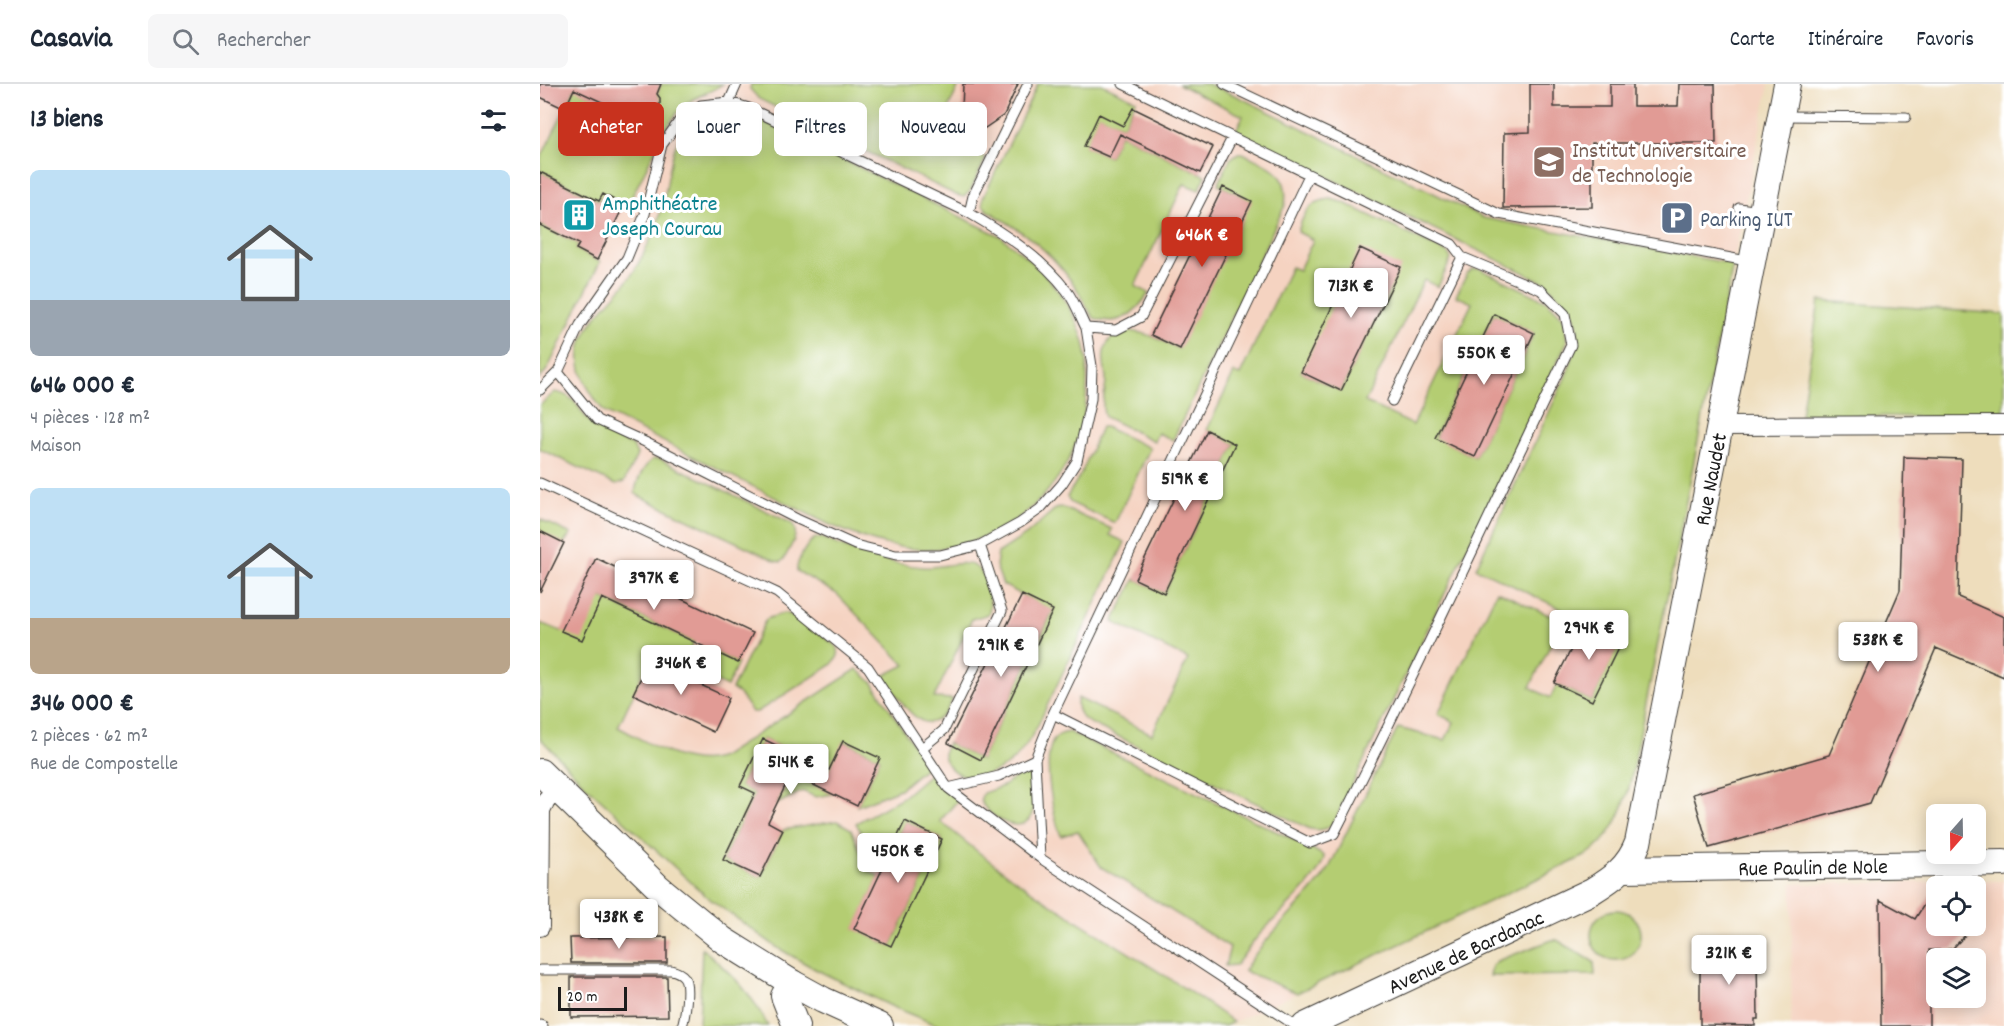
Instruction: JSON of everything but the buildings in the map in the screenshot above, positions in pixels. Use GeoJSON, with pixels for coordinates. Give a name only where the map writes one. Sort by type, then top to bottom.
{"type":"FeatureCollection","features":[{"type":"Feature","properties":{"kind":"street","name":"Rue Naudet"},"geometry":{"type":"LineString","coordinates":[[1623,869],[1633,856],[1638,843],[1752,262],[1750,210],[1781,116],[1787,84]]}},
{"type":"Feature","properties":{"kind":"street"},"geometry":{"type":"LineString","coordinates":[[1720,426],[2004,425]]}},
{"type":"Feature","properties":{"kind":"street"},"geometry":{"type":"LineString","coordinates":[[540,927],[541,810],[546,800],[548,781]]}},
{"type":"Feature","properties":{"kind":"street"},"geometry":{"type":"LineString","coordinates":[[548,781],[658,888],[723,940],[822,1000],[880,1026]]}},
{"type":"Feature","properties":{"kind":"street","name":"Rue Paulin de Nole"},"geometry":{"type":"LineString","coordinates":[[1623,869],[2004,862]]}},
{"type":"Feature","properties":{"kind":"street","name":"Avenue de Bardanac"},"geometry":{"type":"LineString","coordinates":[[1305,1026],[1592,891],[1623,869]]}},
{"type":"Feature","properties":{"kind":"street"},"geometry":{"type":"LineString","coordinates":[[792,983],[784,996],[796,1026]]}},
{"type":"Feature","properties":{"kind":"lane"},"geometry":{"type":"LineString","coordinates":[[729,102],[738,84]]}},
{"type":"Feature","properties":{"kind":"lane"},"geometry":{"type":"LineString","coordinates":[[969,213],[973,196],[1028,84]]}},
{"type":"Feature","properties":{"kind":"lane"},"geometry":{"type":"LineString","coordinates":[[1053,714],[1311,843],[1334,834],[1394,717],[1571,345],[1565,314],[1540,290],[1462,257],[1452,244],[1123,84]]}},
{"type":"Feature","properties":{"kind":"lane"},"geometry":{"type":"LineString","coordinates":[[1224,84],[1499,214],[1752,262]]}},
{"type":"Feature","properties":{"kind":"lane"},"geometry":{"type":"LineString","coordinates":[[558,372],[597,420],[855,545],[896,555],[940,555],[980,545],[1041,509],[1062,483],[1077,461],[1091,399],[1092,366],[1086,328],[1068,292],[1045,266],[997,229],[969,213],[762,114]]}},
{"type":"Feature","properties":{"kind":"lane"},"geometry":{"type":"LineString","coordinates":[[1781,116],[1906,117]]}},
{"type":"Feature","properties":{"kind":"lane"},"geometry":{"type":"LineString","coordinates":[[540,390],[558,372],[580,325],[627,258],[645,214],[662,146],[676,125]]}},
{"type":"Feature","properties":{"kind":"lane"},"geometry":{"type":"LineString","coordinates":[[1086,328],[1116,330],[1141,317],[1232,138]]}},
{"type":"Feature","properties":{"kind":"lane"},"geometry":{"type":"LineString","coordinates":[[1040,858],[1035,759],[1053,714],[1309,175]]}},
{"type":"Feature","properties":{"kind":"lane"},"geometry":{"type":"LineString","coordinates":[[1392,401],[1462,257]]}},
{"type":"Feature","properties":{"kind":"lane"},"geometry":{"type":"LineString","coordinates":[[540,483],[777,593],[868,667],[948,788],[1040,858],[1296,1026]]}},
{"type":"Feature","properties":{"kind":"lane"},"geometry":{"type":"LineString","coordinates":[[922,748],[944,730],[1002,610],[980,545]]}},
{"type":"Feature","properties":{"kind":"lane"},"geometry":{"type":"LineString","coordinates":[[948,788],[999,776],[1035,759]]}},
{"type":"Feature","properties":{"kind":"lane"},"geometry":{"type":"LineString","coordinates":[[540,970],[671,970],[681,974],[686,983],[686,1011],[681,1026]]}},
{"type":"Feature","properties":{"kind":"shaded area"},"geometry":{"type":"Polygon","coordinates":[[[540,84],[1769,84],[1630,784],[1616,824],[1604,841],[1585,856],[1225,1026],[939,1026],[893,1007],[815,969],[778,948],[707,897],[584,784],[540,738],[540,84]]]}},
{"type":"Feature","properties":{"kind":"shaded area"},"geometry":{"type":"Polygon","coordinates":[[[1986,881],[2004,881],[2004,1026],[1791,1026],[1792,884],[1926,882],[1926,936],[1986,936],[1986,881]]]}},
{"type":"Feature","properties":{"kind":"green space"},"geometry":{"type":"Polygon","coordinates":[[[577,84],[622,102],[568,102],[577,84]]]}},
{"type":"Feature","properties":{"kind":"green space"},"geometry":{"type":"Polygon","coordinates":[[[661,84],[723,84],[690,102],[676,102],[676,115],[664,132],[664,102],[660,102],[657,94],[661,84]]]}},
{"type":"Feature","properties":{"kind":"green space"},"geometry":{"type":"Polygon","coordinates":[[[751,84],[956,84],[959,85],[951,102],[879,102],[879,156],[982,156],[986,158],[970,191],[964,197],[956,195],[867,152],[867,102],[774,102],[774,106],[759,99],[750,89],[751,84]]]}},
{"type":"Feature","properties":{"kind":"green space"},"geometry":{"type":"Polygon","coordinates":[[[1038,84],[1102,84],[1136,100],[1123,126],[1099,115],[1085,146],[1109,157],[1120,134],[1206,176],[1199,190],[1184,184],[1135,286],[1149,293],[1132,313],[1119,320],[1094,318],[1075,286],[1054,259],[1034,241],[983,205],[983,198],[1038,84]]]}},
{"type":"Feature","properties":{"kind":"green space"},"geometry":{"type":"Polygon","coordinates":[[[1178,84],[1208,84],[1237,96],[1484,218],[1733,264],[1630,784],[1615,824],[1602,841],[1585,856],[1297,993],[1244,971],[1253,957],[1308,896],[1328,870],[1398,728],[1445,740],[1454,722],[1438,714],[1497,591],[1562,621],[1530,687],[1550,698],[1557,685],[1592,701],[1622,638],[1476,568],[1565,378],[1576,347],[1577,324],[1567,304],[1543,282],[1235,132],[1243,116],[1178,84]]]}},
{"type":"Feature","properties":{"kind":"green space"},"geometry":{"type":"Polygon","coordinates":[[[762,120],[774,126],[774,156],[836,156],[1000,236],[1026,257],[1049,280],[1068,306],[1082,336],[1087,361],[1083,417],[1075,445],[1062,471],[1045,494],[1025,513],[1001,529],[973,541],[943,548],[899,547],[856,535],[828,524],[604,412],[585,381],[580,364],[581,345],[597,315],[628,280],[639,263],[661,212],[676,145],[676,156],[762,156],[762,120]]]}},
{"type":"Feature","properties":{"kind":"green space"},"geometry":{"type":"Polygon","coordinates":[[[558,123],[558,156],[652,156],[627,207],[603,195],[599,201],[540,172],[540,160],[558,123]]]}},
{"type":"Feature","properties":{"kind":"green space"},"geometry":{"type":"Polygon","coordinates":[[[1238,153],[1243,153],[1276,171],[1284,184],[1285,205],[1173,440],[1158,433],[1154,441],[1105,417],[1103,408],[1106,380],[1104,352],[1109,341],[1117,334],[1127,331],[1149,335],[1179,349],[1251,201],[1218,184],[1230,159],[1238,153]]]}},
{"type":"Feature","properties":{"kind":"green space"},"geometry":{"type":"Polygon","coordinates":[[[1323,200],[1342,202],[1448,253],[1451,259],[1438,287],[1424,280],[1365,402],[1413,425],[1472,303],[1456,296],[1467,274],[1473,269],[1480,269],[1547,301],[1564,318],[1567,342],[1335,820],[1327,828],[1318,830],[1310,829],[1088,722],[1080,714],[1077,705],[1078,698],[1152,734],[1188,659],[1113,622],[1135,579],[1164,593],[1235,444],[1207,430],[1234,373],[1240,375],[1291,267],[1299,270],[1313,240],[1298,232],[1300,225],[1308,210],[1323,200]],[[1400,267],[1301,372],[1341,391],[1400,267]],[[1494,314],[1435,437],[1475,457],[1534,333],[1494,314]]]}},
{"type":"Feature","properties":{"kind":"green space"},"geometry":{"type":"Polygon","coordinates":[[[540,225],[579,244],[576,249],[600,262],[548,368],[540,379],[540,225]]]}},
{"type":"Feature","properties":{"kind":"green space"},"geometry":{"type":"Polygon","coordinates":[[[1819,301],[2004,314],[2004,418],[1801,415],[1819,301]]]}},
{"type":"Feature","properties":{"kind":"green space"},"geometry":{"type":"Polygon","coordinates":[[[555,392],[574,401],[594,426],[633,446],[637,455],[624,482],[616,485],[540,449],[540,405],[555,392]]]}},
{"type":"Feature","properties":{"kind":"green space"},"geometry":{"type":"Polygon","coordinates":[[[1101,427],[1150,448],[1115,523],[1071,503],[1067,497],[1082,472],[1101,427]]]}},
{"type":"Feature","properties":{"kind":"green space"},"geometry":{"type":"Polygon","coordinates":[[[653,459],[660,459],[791,523],[795,536],[784,559],[781,562],[776,561],[635,493],[641,474],[653,459]]]}},
{"type":"Feature","properties":{"kind":"green space"},"geometry":{"type":"Polygon","coordinates":[[[1061,507],[1112,529],[1110,535],[1125,542],[1037,727],[1025,746],[1015,758],[999,770],[985,775],[964,776],[953,770],[944,759],[944,751],[948,743],[981,760],[1053,611],[1003,585],[996,566],[998,553],[1061,507]]]}},
{"type":"Feature","properties":{"kind":"green space"},"geometry":{"type":"Polygon","coordinates":[[[540,519],[571,534],[564,543],[540,540],[540,519]]]}},
{"type":"Feature","properties":{"kind":"green space"},"geometry":{"type":"Polygon","coordinates":[[[816,538],[896,563],[929,567],[965,563],[981,571],[987,582],[989,614],[972,619],[934,698],[953,699],[943,714],[934,721],[925,722],[916,717],[907,709],[883,676],[905,665],[837,594],[797,571],[803,553],[816,538]]]}},
{"type":"Feature","properties":{"kind":"green space"},"geometry":{"type":"Polygon","coordinates":[[[602,598],[694,642],[678,674],[649,661],[618,727],[655,747],[695,760],[722,757],[857,669],[873,683],[927,766],[900,789],[857,806],[880,758],[844,741],[821,788],[833,794],[816,797],[802,791],[777,804],[799,756],[763,739],[740,786],[755,793],[723,860],[760,877],[783,830],[837,821],[851,829],[868,870],[879,877],[855,929],[891,946],[942,839],[905,821],[882,870],[856,823],[903,797],[932,772],[958,800],[940,821],[1046,901],[1172,980],[1233,1022],[1225,1026],[939,1026],[893,1007],[778,948],[707,897],[584,784],[540,738],[540,623],[561,631],[602,598]]]}},
{"type":"Feature","properties":{"kind":"green space"},"geometry":{"type":"Polygon","coordinates":[[[784,613],[799,617],[837,647],[838,655],[830,666],[757,712],[752,712],[739,694],[732,689],[766,619],[784,613]]]}},
{"type":"Feature","properties":{"kind":"green space"},"geometry":{"type":"Polygon","coordinates":[[[701,645],[738,663],[727,687],[690,669],[701,645]]]}},
{"type":"Feature","properties":{"kind":"green space"},"geometry":{"type":"Polygon","coordinates":[[[1069,732],[1324,856],[1316,875],[1259,935],[1236,965],[1225,966],[1230,947],[1101,867],[1078,831],[1061,836],[1052,802],[1048,761],[1054,739],[1069,732]]]}},
{"type":"Feature","properties":{"kind":"green space"},"geometry":{"type":"Polygon","coordinates":[[[1022,773],[1029,774],[1033,782],[1033,810],[1029,819],[1022,824],[1014,825],[996,817],[980,801],[983,793],[1003,786],[1022,773]]]}},
{"type":"Feature","properties":{"kind":"green space"},"geometry":{"type":"Polygon","coordinates":[[[1611,910],[1621,910],[1634,917],[1641,930],[1641,940],[1634,953],[1621,960],[1611,960],[1602,956],[1595,949],[1591,940],[1591,930],[1595,921],[1602,914],[1611,910]]]}},
{"type":"Feature","properties":{"kind":"green space"},"geometry":{"type":"Polygon","coordinates":[[[1557,940],[1594,962],[1595,975],[1490,976],[1492,966],[1497,961],[1557,940]]]}},
{"type":"Feature","properties":{"kind":"green space"},"geometry":{"type":"Polygon","coordinates":[[[702,948],[739,983],[754,1002],[768,1026],[699,1026],[702,948]]]}},
{"type":"Feature","properties":{"kind":"place","name":"Institut Universitaire de Technologie"},"geometry":{"type":"Point","coordinates":[1549,162]}},
{"type":"Feature","properties":{"kind":"place","name":"Amphithéatre Joseph Courau"},"geometry":{"type":"Point","coordinates":[579,215]}},
{"type":"Feature","properties":{"kind":"place","name":"Parking IUT"},"geometry":{"type":"Point","coordinates":[1677,218]}}]}
